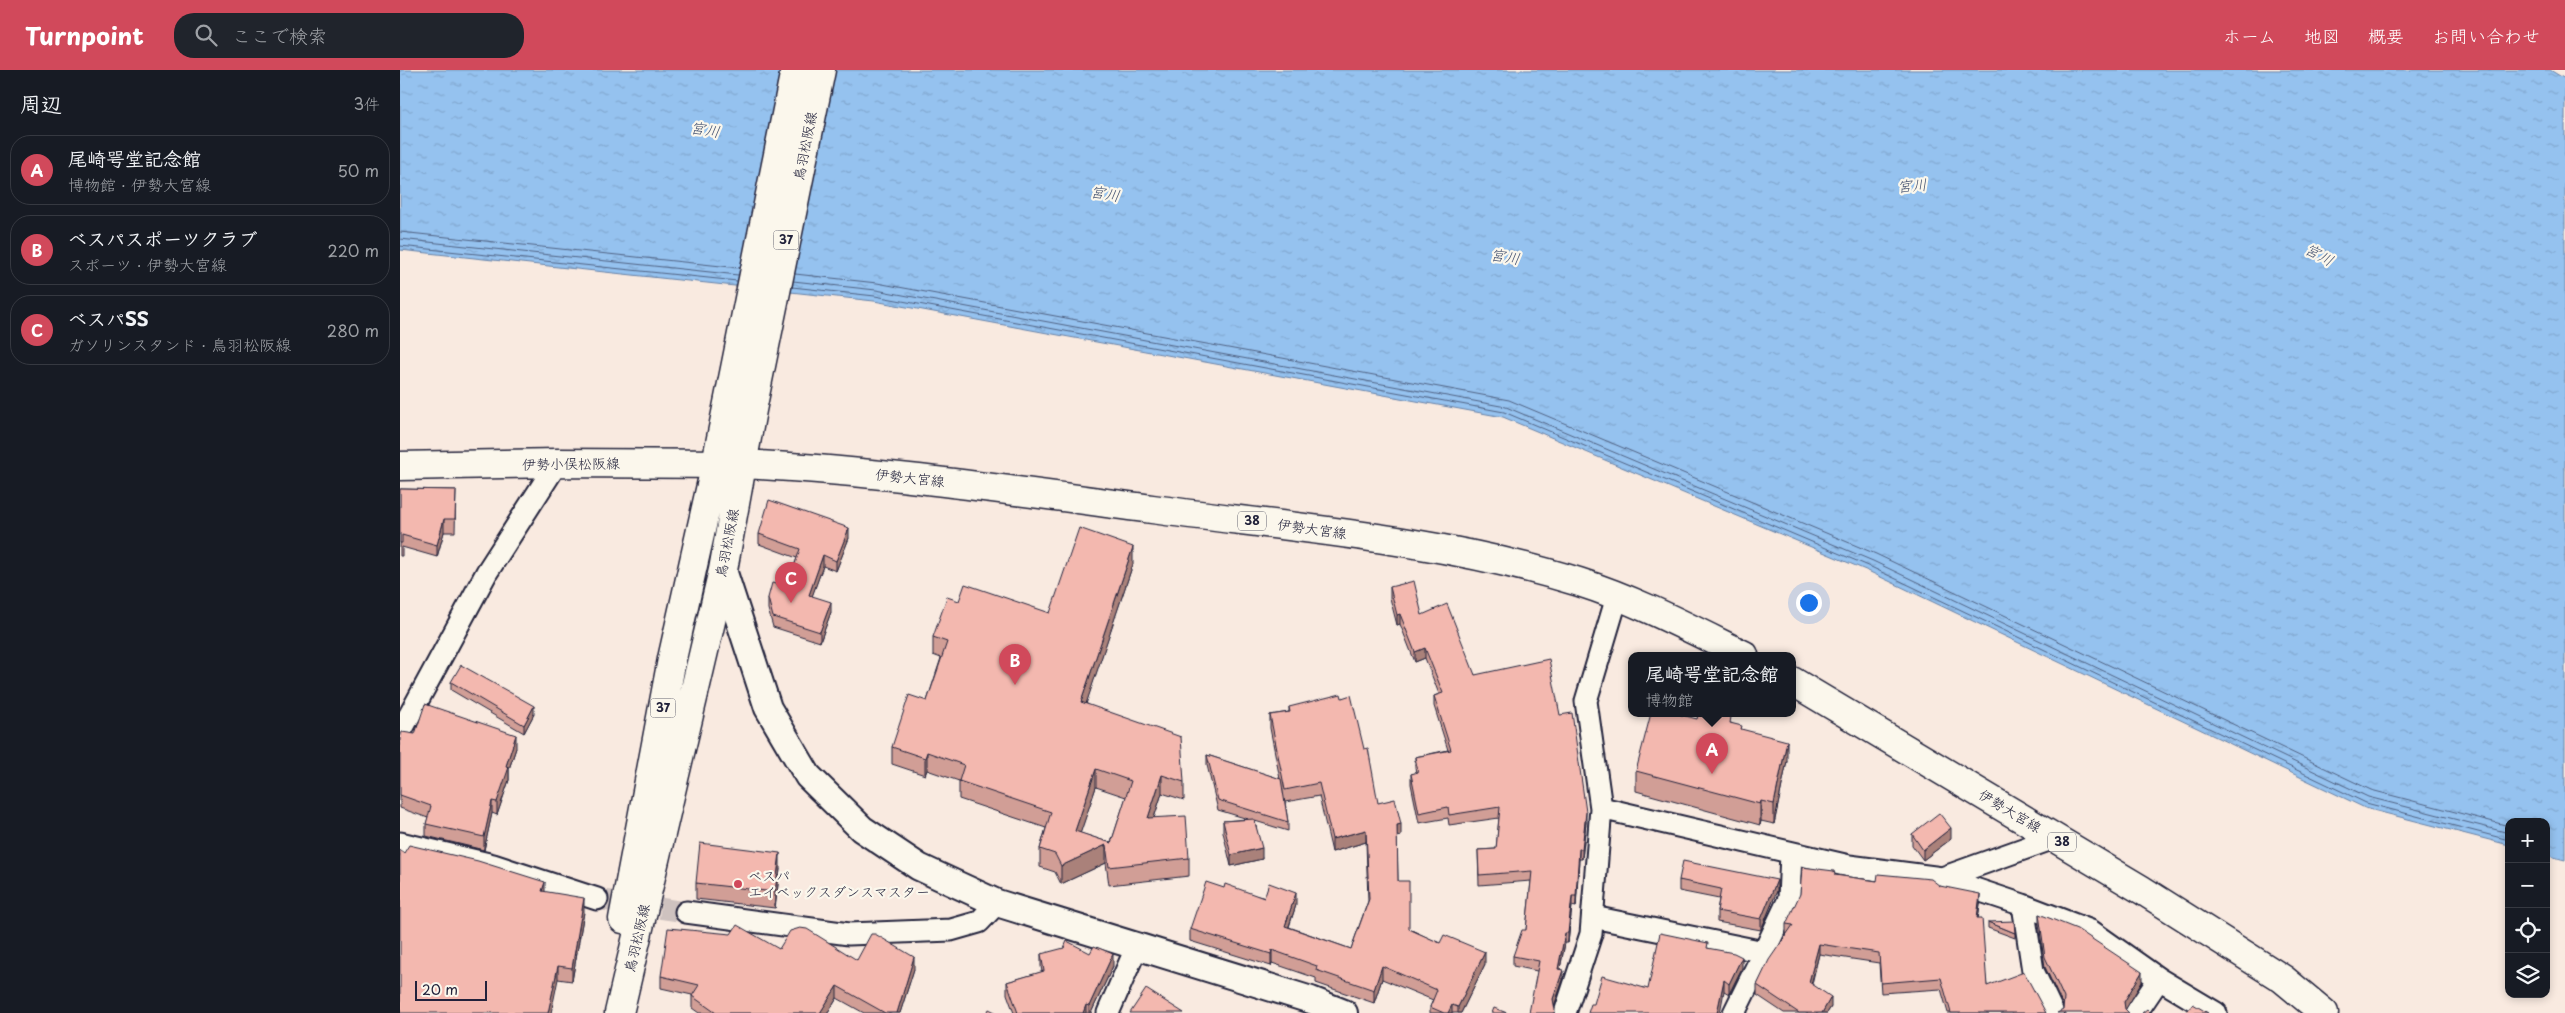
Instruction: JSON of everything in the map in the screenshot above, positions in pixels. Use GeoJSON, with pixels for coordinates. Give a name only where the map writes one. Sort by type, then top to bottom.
{"type":"FeatureCollection","features":[{"type":"Feature","properties":{"kind":"main road","name":"鳥羽松阪線"},"geometry":{"type":"LineString","coordinates":[[740,408],[795,70]]}},
{"type":"Feature","properties":{"kind":"main road","name":"鳥羽松阪線"},"geometry":{"type":"LineString","coordinates":[[605,1013],[672,660],[729,463],[740,408],[820,70]]}},
{"type":"Feature","properties":{"kind":"main road","name":"伊勢小俣松阪線"},"geometry":{"type":"LineString","coordinates":[[400,466],[557,463],[729,463]]}},
{"type":"Feature","properties":{"kind":"main road","name":"鳥羽松阪線"},"geometry":{"type":"LineString","coordinates":[[619,1013],[723,570],[729,463]]}},
{"type":"Feature","properties":{"kind":"main road","name":"伊勢大宮線"},"geometry":{"type":"LineString","coordinates":[[729,463],[804,468],[965,484],[1310,527],[1497,559],[1580,583],[1617,597],[1737,652]]}},
{"type":"Feature","properties":{"kind":"main road","name":"伊勢大宮線"},"geometry":{"type":"LineString","coordinates":[[1796,683],[2054,838],[2283,979],[2312,1001],[2324,1013]]}},
{"type":"Feature","properties":{"kind":"street"},"geometry":{"type":"LineString","coordinates":[[400,733],[487,572],[557,463]]}},
{"type":"Feature","properties":{"kind":"street"},"geometry":{"type":"LineString","coordinates":[[723,570],[768,708],[808,776],[862,828],[889,848],[919,866],[997,903],[1344,1013]]}},
{"type":"Feature","properties":{"kind":"street"},"geometry":{"type":"LineString","coordinates":[[1565,1013],[1591,934],[1601,808],[1586,700],[1617,597]]}},
{"type":"Feature","properties":{"kind":"street"},"geometry":{"type":"LineString","coordinates":[[1601,808],[1849,866],[1942,878],[2023,904],[2092,932],[2159,979],[2216,1013]]}},
{"type":"Feature","properties":{"kind":"street"},"geometry":{"type":"LineString","coordinates":[[1942,878],[2054,838]]}},
{"type":"Feature","properties":{"kind":"street"},"geometry":{"type":"LineString","coordinates":[[400,842],[493,865],[597,899]]}},
{"type":"Feature","properties":{"kind":"street"},"geometry":{"type":"LineString","coordinates":[[1734,1013],[1789,899],[1791,852]]}},
{"type":"Feature","properties":{"kind":"street"},"geometry":{"type":"LineString","coordinates":[[686,912],[849,934],[951,930],[979,922],[997,903]]}},
{"type":"Feature","properties":{"kind":"street"},"geometry":{"type":"LineString","coordinates":[[2023,904],[2032,971],[2053,1013]]}},
{"type":"Feature","properties":{"kind":"street"},"geometry":{"type":"LineString","coordinates":[[1593,917],[1764,952]]}},
{"type":"Feature","properties":{"kind":"street"},"geometry":{"type":"LineString","coordinates":[[1108,1013],[1137,946]]}},
{"type":"Feature","properties":{"kind":"street"},"geometry":{"type":"LineString","coordinates":[[2136,1013],[2159,979]]}},
{"type":"Feature","properties":{"kind":"water","name":"宮川"},"geometry":{"type":"Polygon","coordinates":[[[400,70],[2550,70],[2565,79],[2565,860],[2550,856],[2550,818],[2505,818],[2505,844],[2365,808],[1868,571],[1503,417],[874,301],[400,250],[400,70]]]}},
{"type":"Feature","properties":{"kind":"building"},"geometry":{"type":"Polygon","coordinates":[[[400,489],[456,490],[455,519],[444,519],[437,545],[402,535],[402,543],[400,543],[400,489]]]}},
{"type":"Feature","properties":{"kind":"building"},"geometry":{"type":"Polygon","coordinates":[[[769,500],[849,528],[836,561],[823,555],[809,595],[831,602],[820,632],[773,617],[768,598],[772,583],[787,587],[800,549],[759,534],[769,500]]]}},
{"type":"Feature","properties":{"kind":"building"},"geometry":{"type":"Polygon","coordinates":[[[1079,528],[1133,547],[1081,702],[1181,737],[1184,782],[1162,775],[1148,818],[1186,816],[1189,858],[1109,867],[1106,845],[1061,866],[1055,854],[1040,849],[1051,812],[959,781],[964,765],[927,752],[925,758],[892,747],[909,695],[927,701],[947,642],[933,637],[947,597],[959,601],[965,584],[1050,613],[1079,528]],[[1096,769],[1075,831],[1111,843],[1131,781],[1096,769]]]}},
{"type":"Feature","properties":{"kind":"building"},"geometry":{"type":"Polygon","coordinates":[[[1414,581],[1422,615],[1447,604],[1475,675],[1549,659],[1560,715],[1572,713],[1586,812],[1582,849],[1579,849],[1576,896],[1572,896],[1568,933],[1565,933],[1558,969],[1563,970],[1553,999],[1554,1013],[1529,1013],[1539,961],[1513,956],[1522,930],[1526,930],[1532,871],[1479,875],[1478,850],[1496,849],[1500,807],[1449,815],[1448,807],[1419,813],[1411,774],[1418,772],[1415,757],[1451,750],[1434,696],[1443,693],[1425,648],[1415,652],[1400,614],[1397,615],[1390,587],[1414,581]]]}},
{"type":"Feature","properties":{"kind":"building"},"geometry":{"type":"Polygon","coordinates":[[[461,665],[534,706],[524,725],[451,682],[461,665]]]}},
{"type":"Feature","properties":{"kind":"building"},"geometry":{"type":"Polygon","coordinates":[[[1341,694],[1342,698],[1351,695],[1364,749],[1368,748],[1378,803],[1395,799],[1401,824],[1397,825],[1398,881],[1409,881],[1409,929],[1440,943],[1444,935],[1485,952],[1458,1007],[1452,1005],[1448,1013],[1430,1007],[1437,990],[1382,966],[1374,990],[1316,970],[1317,966],[1272,950],[1271,954],[1190,929],[1206,882],[1224,888],[1225,884],[1264,898],[1269,883],[1296,893],[1285,926],[1351,949],[1369,899],[1366,830],[1332,839],[1319,783],[1285,790],[1270,715],[1290,712],[1289,707],[1341,694]]]}},
{"type":"Feature","properties":{"kind":"building"},"geometry":{"type":"Polygon","coordinates":[[[425,704],[516,735],[506,766],[509,767],[497,802],[492,801],[484,837],[426,824],[431,806],[400,795],[400,739],[402,732],[415,734],[425,704]]]}},
{"type":"Feature","properties":{"kind":"building"},"geometry":{"type":"Polygon","coordinates":[[[1650,717],[1689,717],[1697,719],[1698,717],[1731,717],[1730,723],[1742,726],[1741,729],[1787,741],[1774,804],[1761,801],[1760,804],[1636,771],[1650,717]]]}},
{"type":"Feature","properties":{"kind":"building"},"geometry":{"type":"Polygon","coordinates":[[[1207,755],[1281,779],[1288,822],[1218,800],[1207,755]]]}},
{"type":"Feature","properties":{"kind":"building"},"geometry":{"type":"Polygon","coordinates":[[[1939,813],[1951,828],[1923,850],[1912,834],[1939,813]]]}},
{"type":"Feature","properties":{"kind":"building"},"geometry":{"type":"Polygon","coordinates":[[[1254,819],[1262,848],[1231,855],[1223,821],[1254,819]]]}},
{"type":"Feature","properties":{"kind":"building"},"geometry":{"type":"Polygon","coordinates":[[[700,843],[780,853],[775,892],[696,883],[700,843]]]}},
{"type":"Feature","properties":{"kind":"building"},"geometry":{"type":"Polygon","coordinates":[[[409,845],[478,861],[545,882],[542,891],[584,898],[572,968],[558,966],[548,1013],[400,1013],[400,850],[404,853],[409,845]]]}},
{"type":"Feature","properties":{"kind":"building"},"geometry":{"type":"Polygon","coordinates":[[[1683,861],[1777,880],[1761,919],[1717,911],[1721,889],[1679,880],[1683,861]]]}},
{"type":"Feature","properties":{"kind":"building"},"geometry":{"type":"Polygon","coordinates":[[[1802,867],[1834,871],[1835,875],[1877,881],[1878,874],[1931,879],[1940,886],[1980,894],[1977,918],[1982,918],[1987,986],[2024,972],[2046,1013],[1951,1013],[1941,978],[1881,983],[1879,953],[1819,944],[1809,982],[1831,997],[1822,1013],[1799,1013],[1757,985],[1769,960],[1793,925],[1786,924],[1800,894],[1802,867]]]}},
{"type":"Feature","properties":{"kind":"building"},"geometry":{"type":"Polygon","coordinates":[[[2039,914],[2077,929],[2142,972],[2124,1002],[2125,1009],[2129,1013],[2057,1013],[2063,1010],[2064,998],[2045,957],[2039,914]]]}},
{"type":"Feature","properties":{"kind":"building"},"geometry":{"type":"Polygon","coordinates":[[[2014,921],[2015,933],[1988,922],[2014,921]]]}},
{"type":"Feature","properties":{"kind":"building"},"geometry":{"type":"Polygon","coordinates":[[[737,925],[779,949],[790,931],[800,928],[807,929],[857,960],[871,934],[875,934],[914,957],[897,1013],[885,1013],[837,986],[820,1013],[716,1013],[692,996],[699,985],[661,976],[668,928],[731,934],[737,925]]]}},
{"type":"Feature","properties":{"kind":"building"},"geometry":{"type":"Polygon","coordinates":[[[1660,933],[1708,943],[1707,948],[1734,953],[1742,957],[1729,984],[1724,980],[1717,1013],[1588,1013],[1591,1004],[1594,1004],[1602,976],[1648,989],[1660,933]]]}},
{"type":"Feature","properties":{"kind":"building"},"geometry":{"type":"Polygon","coordinates":[[[1067,941],[1090,953],[1094,946],[1113,954],[1089,1006],[1086,1005],[1083,1013],[1018,1013],[1007,982],[1044,971],[1041,954],[1064,948],[1067,941]]]}},
{"type":"Feature","properties":{"kind":"building"},"geometry":{"type":"Polygon","coordinates":[[[1146,989],[1184,1013],[1130,1013],[1146,989]]]}},
{"type":"Feature","properties":{"kind":"building"},"geometry":{"type":"Polygon","coordinates":[[[2193,1004],[2208,1013],[2185,1013],[2193,1004]]]}},
{"type":"Feature","properties":{"kind":"building"},"geometry":{"type":"Polygon","coordinates":[[[1494,1008],[1507,1013],[1492,1013],[1494,1008]]]}},
{"type":"Feature","properties":{"kind":"building"},"geometry":{"type":"Polygon","coordinates":[[[989,1009],[997,1013],[987,1013],[989,1009]]]}},
{"type":"Feature","properties":{"kind":"building"},"geometry":{"type":"Polygon","coordinates":[[[2147,1009],[2151,1013],[2142,1013],[2147,1009]]]}},
{"type":"Feature","properties":{"kind":"tunnel"},"geometry":{"type":"LineString","coordinates":[[597,899],[686,912]]}},
{"type":"Feature","properties":{"kind":"place","name":"ベスパSS"},"geometry":{"type":"Point","coordinates":[791,603]}},
{"type":"Feature","properties":{"kind":"place","name":"ベスパスポーツクラブ"},"geometry":{"type":"Point","coordinates":[1015,685]}},
{"type":"Feature","properties":{"kind":"place","name":"尾崎咢堂記念館"},"geometry":{"type":"Point","coordinates":[1712,774]}},
{"type":"Feature","properties":{"kind":"place","name":"ベスパ エイベックスダンスマスター"},"geometry":{"type":"Point","coordinates":[738,884]}}]}
